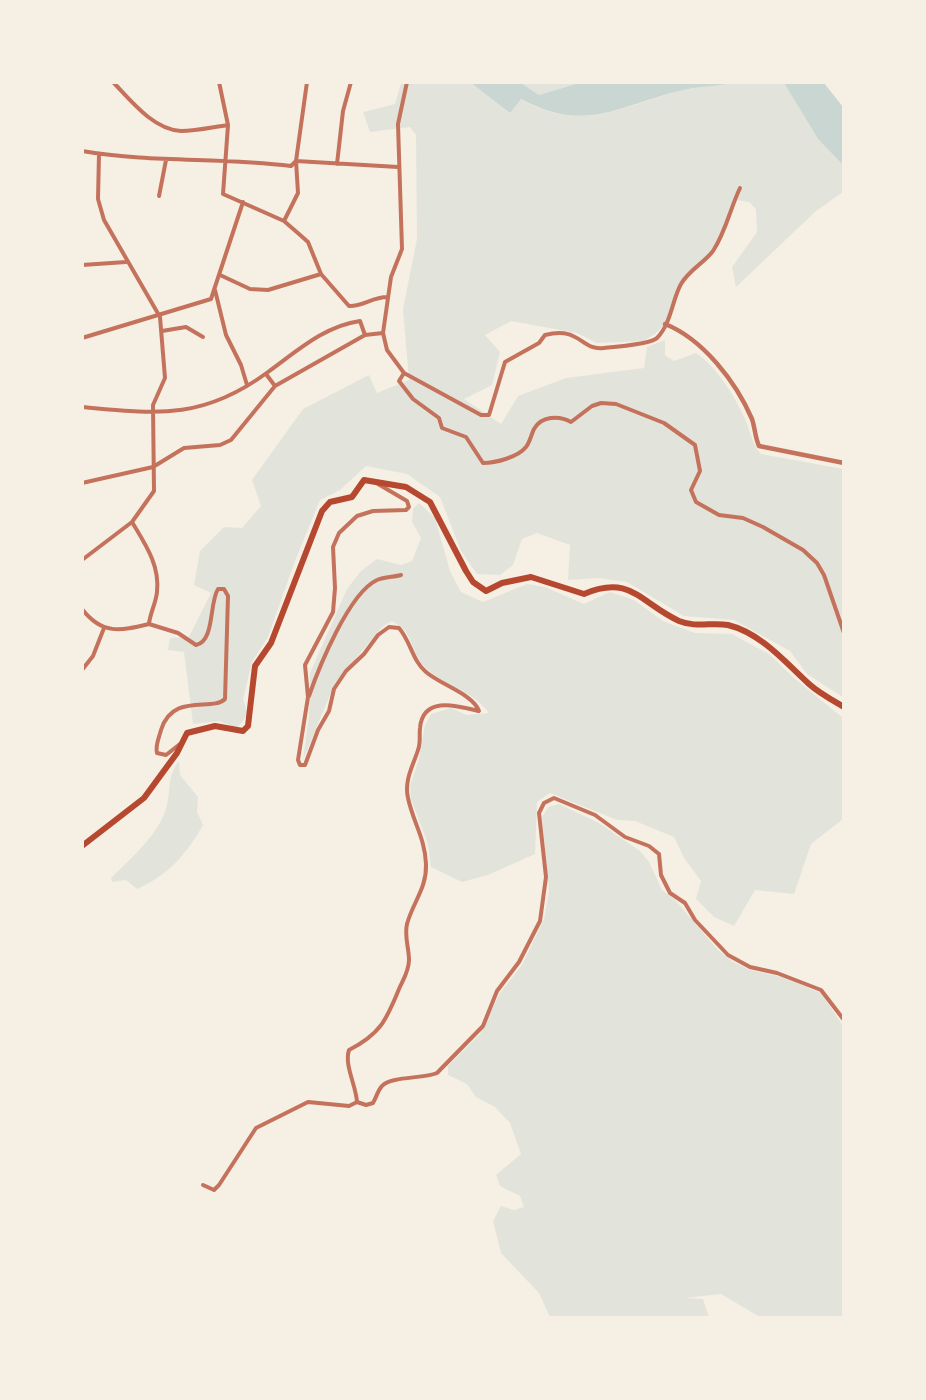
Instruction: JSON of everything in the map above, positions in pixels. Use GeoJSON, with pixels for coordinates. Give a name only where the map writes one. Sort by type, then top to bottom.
{"type":"FeatureCollection","features":[{"type":"Feature","properties":{"kind":"main road"},"geometry":{"type":"LineString","coordinates":[[82,846],[144,798],[177,753],[187,733],[215,726],[243,731],[248,726],[255,666],[275,634],[322,511],[330,502],[352,497],[364,480],[406,486],[430,502],[466,571],[473,582],[486,591],[502,583],[531,578],[584,594],[601,587],[622,588],[684,623],[697,626],[728,625],[749,635],[791,665],[810,685],[843,707]]}},
{"type":"Feature","properties":{"kind":"street"},"geometry":{"type":"LineString","coordinates":[[113,82],[142,111],[168,128],[187,130],[228,125]]}},
{"type":"Feature","properties":{"kind":"street"},"geometry":{"type":"LineString","coordinates":[[219,82],[228,125],[223,194],[284,221],[308,242],[321,274],[350,306],[354,307],[377,297],[387,297]]}},
{"type":"Feature","properties":{"kind":"street"},"geometry":{"type":"LineString","coordinates":[[284,221],[298,193],[296,161],[307,82]]}},
{"type":"Feature","properties":{"kind":"street"},"geometry":{"type":"LineString","coordinates":[[338,165],[344,111],[351,82]]}},
{"type":"Feature","properties":{"kind":"street"},"geometry":{"type":"LineString","coordinates":[[407,82],[398,124],[401,144],[398,167],[402,249],[396,260],[387,297],[383,333],[387,350],[404,374],[481,415],[489,415],[505,362],[539,343],[545,334],[568,332],[587,344],[602,349],[622,344],[647,344],[657,338],[681,284],[711,253],[723,234],[740,188]]}},
{"type":"Feature","properties":{"kind":"street"},"geometry":{"type":"LineString","coordinates":[[82,151],[166,160],[261,162],[291,166],[296,161]]}},
{"type":"Feature","properties":{"kind":"street"},"geometry":{"type":"LineString","coordinates":[[82,560],[132,522],[154,490],[153,405],[165,378],[160,317],[126,262],[104,220],[98,199],[99,154]]}},
{"type":"Feature","properties":{"kind":"street"},"geometry":{"type":"LineString","coordinates":[[159,196],[166,160]]}},
{"type":"Feature","properties":{"kind":"street"},"geometry":{"type":"LineString","coordinates":[[296,161],[398,167]]}},
{"type":"Feature","properties":{"kind":"street"},"geometry":{"type":"LineString","coordinates":[[82,338],[160,317],[211,299],[243,202]]}},
{"type":"Feature","properties":{"kind":"street"},"geometry":{"type":"LineString","coordinates":[[82,265],[126,262]]}},
{"type":"Feature","properties":{"kind":"street"},"geometry":{"type":"LineString","coordinates":[[220,275],[250,289],[268,290],[321,274]]}},
{"type":"Feature","properties":{"kind":"street"},"geometry":{"type":"LineString","coordinates":[[214,290],[226,335],[241,365],[247,385]]}},
{"type":"Feature","properties":{"kind":"street"},"geometry":{"type":"LineString","coordinates":[[82,406],[153,414],[203,407],[266,374],[300,347],[346,324],[360,321],[365,335]]}},
{"type":"Feature","properties":{"kind":"street"},"geometry":{"type":"LineString","coordinates":[[665,324],[684,332],[728,378],[752,420],[759,446],[843,463]]}},
{"type":"Feature","properties":{"kind":"street"},"geometry":{"type":"LineString","coordinates":[[162,331],[186,327],[203,337]]}},
{"type":"Feature","properties":{"kind":"street"},"geometry":{"type":"LineString","coordinates":[[82,483],[153,467],[184,448],[220,445],[231,440],[275,386],[365,335],[383,333]]}},
{"type":"Feature","properties":{"kind":"street"},"geometry":{"type":"LineString","coordinates":[[266,374],[275,386]]}},
{"type":"Feature","properties":{"kind":"street"},"geometry":{"type":"LineString","coordinates":[[404,374],[399,381],[413,399],[439,418],[442,428],[466,437],[483,463],[523,450],[528,445],[535,426],[544,420],[555,417],[571,422],[592,406],[601,403],[616,404],[664,423],[695,445],[700,471],[691,490],[696,502],[719,515],[743,518],[803,550],[817,563],[824,575],[843,633]]}},
{"type":"Feature","properties":{"kind":"street"},"geometry":{"type":"LineString","coordinates":[[308,697],[305,665],[333,612],[335,588],[333,547],[339,533],[357,516],[373,511],[406,510],[409,507],[407,501],[375,482]]}},
{"type":"Feature","properties":{"kind":"street"},"geometry":{"type":"LineString","coordinates":[[132,522],[154,559],[158,593],[149,624]]}},
{"type":"Feature","properties":{"kind":"street"},"geometry":{"type":"LineString","coordinates":[[357,1102],[356,1088],[348,1063],[348,1050],[370,1039],[387,1018],[394,1003],[410,961],[406,929],[409,915],[425,883],[423,837],[408,799],[407,784],[421,738],[420,727],[425,713],[433,706],[445,704],[479,711],[472,699],[444,685],[424,671],[415,661],[406,636],[399,628],[390,627],[378,635],[364,654],[346,671],[334,689],[329,711],[315,737],[305,765],[300,765],[298,760],[308,697],[318,668],[353,602],[377,580],[401,575]]}},
{"type":"Feature","properties":{"kind":"street"},"geometry":{"type":"LineString","coordinates":[[82,609],[92,622],[104,628],[114,630],[149,624],[178,633],[192,643],[201,644],[205,641],[209,628],[213,597],[218,589],[224,589],[228,596],[225,699],[216,703],[190,704],[170,716],[163,724],[157,753],[166,755],[181,744]]}},
{"type":"Feature","properties":{"kind":"street"},"geometry":{"type":"LineString","coordinates":[[82,670],[93,656],[104,628]]}},
{"type":"Feature","properties":{"kind":"street"},"geometry":{"type":"LineString","coordinates":[[203,1185],[214,1190],[219,1185],[256,1128],[308,1102],[349,1106],[357,1102],[366,1105],[373,1103],[382,1085],[390,1081],[428,1077],[437,1073],[483,1026],[497,991],[519,962],[540,921],[546,877],[539,813],[544,803],[554,798],[595,815],[626,837],[649,846],[659,854],[661,875],[670,893],[685,903],[695,920],[728,955],[750,967],[777,973],[821,990],[843,1020]]}},
{"type":"Feature","properties":{"kind":"shaded area"},"geometry":{"type":"Polygon","coordinates":[[[401,83],[471,83],[510,113],[520,99],[543,110],[564,115],[584,116],[602,114],[696,87],[784,83],[818,139],[843,165],[843,192],[816,211],[736,287],[732,267],[757,232],[756,209],[749,202],[737,200],[717,246],[682,285],[671,318],[655,334],[643,341],[597,343],[577,333],[511,321],[485,335],[500,352],[492,385],[464,399],[501,424],[518,396],[566,378],[644,368],[647,347],[665,340],[665,355],[674,361],[696,353],[704,359],[731,393],[761,454],[843,469],[843,697],[807,674],[790,651],[734,620],[684,616],[627,582],[598,578],[568,580],[570,545],[537,533],[522,539],[513,565],[500,575],[477,574],[461,551],[440,497],[407,474],[366,466],[340,490],[320,500],[268,637],[252,662],[243,699],[248,714],[237,728],[219,721],[193,724],[184,652],[168,650],[170,638],[189,637],[211,593],[194,585],[200,551],[224,527],[242,528],[261,506],[252,480],[303,409],[369,375],[377,393],[409,380],[403,309],[417,239],[416,135],[410,127],[370,132],[363,112],[395,104],[401,83]]]}},
{"type":"Feature","properties":{"kind":"shaded area"},"geometry":{"type":"Polygon","coordinates":[[[471,83],[521,83],[539,95],[579,83],[730,83],[690,89],[585,116],[565,115],[544,110],[521,99],[510,113],[471,83]]]}},
{"type":"Feature","properties":{"kind":"shaded area"},"geometry":{"type":"Polygon","coordinates":[[[521,83],[579,83],[539,95],[521,83]]]}},
{"type":"Feature","properties":{"kind":"shaded area"},"geometry":{"type":"Polygon","coordinates":[[[784,83],[824,83],[843,107],[843,165],[818,139],[784,83]]]}},
{"type":"Feature","properties":{"kind":"shaded area"},"geometry":{"type":"Polygon","coordinates":[[[419,503],[435,518],[450,571],[461,592],[483,602],[527,584],[545,587],[584,604],[610,592],[634,600],[663,621],[695,633],[732,634],[769,654],[843,718],[843,819],[811,844],[794,894],[755,890],[734,926],[714,917],[696,899],[701,881],[684,858],[674,837],[635,821],[617,820],[550,793],[537,802],[535,854],[488,875],[462,882],[431,867],[428,844],[411,799],[410,786],[419,759],[425,725],[431,714],[451,708],[467,715],[489,713],[475,699],[440,679],[424,666],[405,631],[392,621],[383,626],[335,683],[303,760],[309,716],[310,673],[347,589],[361,571],[377,559],[401,565],[412,561],[421,538],[412,522],[413,509],[419,503]]]}},
{"type":"Feature","properties":{"kind":"shaded area"},"geometry":{"type":"Polygon","coordinates":[[[179,761],[180,775],[198,797],[197,812],[203,825],[183,855],[158,878],[137,889],[126,880],[112,882],[111,878],[144,845],[158,826],[167,805],[173,772],[179,761]]]}},
{"type":"Feature","properties":{"kind":"shaded area"},"geometry":{"type":"Polygon","coordinates":[[[559,804],[599,823],[640,851],[649,862],[662,890],[675,900],[718,950],[733,962],[751,970],[782,977],[821,993],[843,1026],[843,1317],[760,1317],[721,1294],[685,1298],[703,1299],[709,1317],[550,1317],[539,1293],[501,1253],[493,1221],[501,1206],[514,1210],[524,1207],[520,1196],[500,1186],[496,1175],[521,1154],[510,1123],[495,1107],[476,1097],[467,1084],[448,1075],[448,1066],[480,1034],[500,993],[522,965],[544,919],[549,891],[542,817],[548,807],[559,804]]]}}]}
